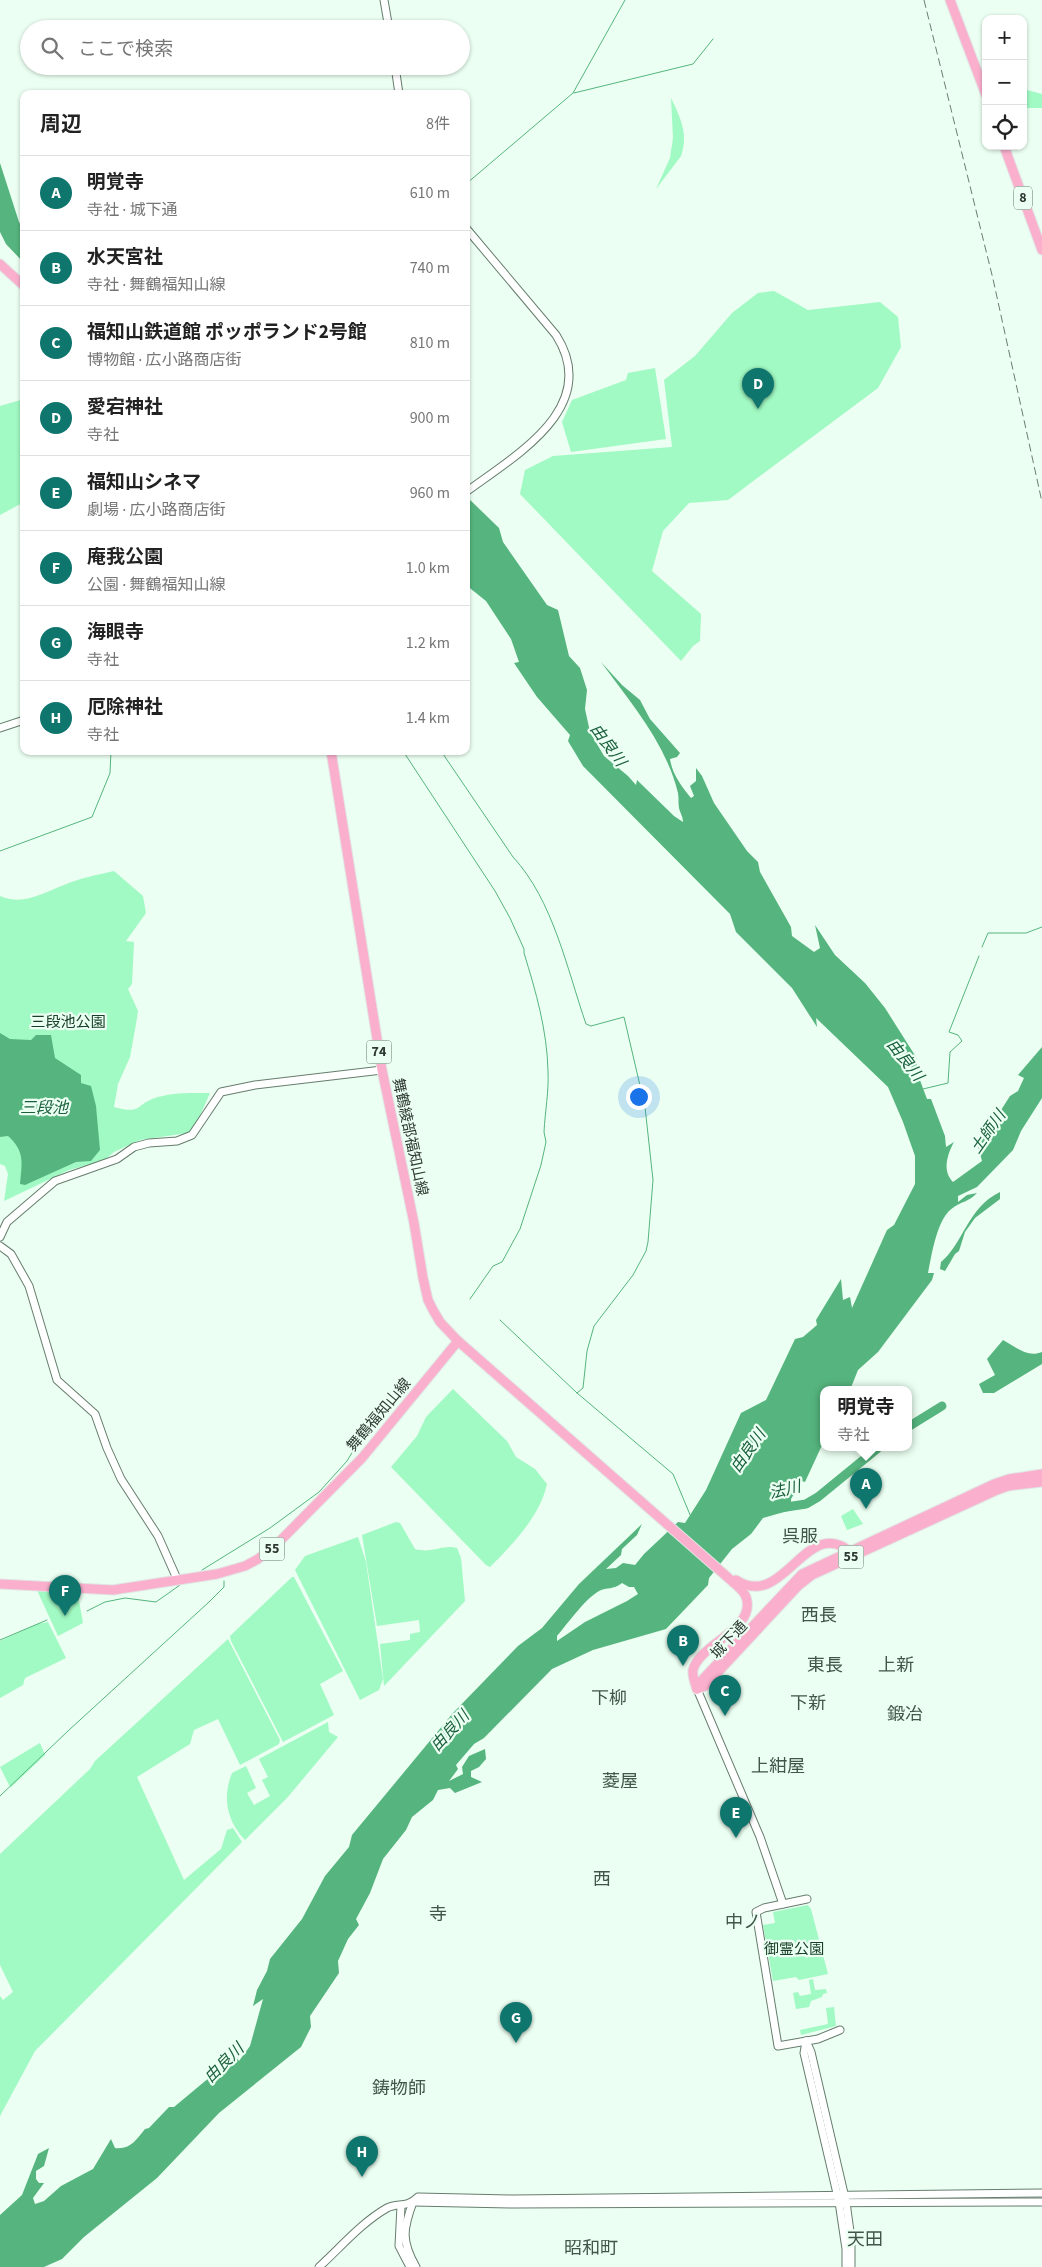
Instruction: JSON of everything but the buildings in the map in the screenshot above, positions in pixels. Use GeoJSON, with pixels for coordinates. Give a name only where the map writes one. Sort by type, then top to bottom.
{"type":"FeatureCollection","features":[{"type":"Feature","properties":{"kind":"main road"},"geometry":{"type":"LineString","coordinates":[[950,0],[982,84]]}},
{"type":"Feature","properties":{"kind":"main road","name":"8"},"geometry":{"type":"LineString","coordinates":[[1005,150],[1042,250]]}},
{"type":"Feature","properties":{"kind":"main road"},"geometry":{"type":"LineString","coordinates":[[0,264],[20,282]]}},
{"type":"Feature","properties":{"kind":"main road","name":"舞鶴綾部福知山線"},"geometry":{"type":"LineString","coordinates":[[332,755],[382,1070],[428,1300],[440,1322],[462,1344]]}},
{"type":"Feature","properties":{"kind":"main road"},"geometry":{"type":"LineString","coordinates":[[462,1344],[717,1568],[747,1591],[747,1607],[740,1622],[702,1656],[695,1666],[693,1675],[697,1689]]}},
{"type":"Feature","properties":{"kind":"main road","name":"舞鶴福知山線"},"geometry":{"type":"LineString","coordinates":[[0,1584],[113,1590],[178,1581],[230,1571],[258,1559],[269,1551],[362,1458],[462,1344]]}},
{"type":"Feature","properties":{"kind":"main road","name":"城下通"},"geometry":{"type":"LineString","coordinates":[[852,1553],[1009,1479],[1042,1474]]}},
{"type":"Feature","properties":{"kind":"main road","name":"城下通"},"geometry":{"type":"LineString","coordinates":[[1009,1479],[1042,1480]]}},
{"type":"Feature","properties":{"kind":"main road","name":"城下通"},"geometry":{"type":"LineString","coordinates":[[697,1689],[702,1680],[790,1585],[811,1568],[852,1553],[997,1490],[1008,1486],[1042,1480]]}},
{"type":"Feature","properties":{"kind":"main road","name":"55"},"geometry":{"type":"LineString","coordinates":[[747,1591],[769,1585],[808,1551],[816,1547],[832,1543],[841,1545],[852,1553]]}},
{"type":"Feature","properties":{"kind":"street"},"geometry":{"type":"LineString","coordinates":[[384,0],[387,20]]}},
{"type":"Feature","properties":{"kind":"street"},"geometry":{"type":"LineString","coordinates":[[396,75],[398,90]]}},
{"type":"Feature","properties":{"kind":"street"},"geometry":{"type":"LineString","coordinates":[[470,233],[540,313],[564,348],[568,361],[568,382],[563,403],[549,426],[470,489]]}},
{"type":"Feature","properties":{"kind":"street"},"geometry":{"type":"LineString","coordinates":[[0,728],[20,721]]}},
{"type":"Feature","properties":{"kind":"street"},"geometry":{"type":"LineString","coordinates":[[0,1237],[7,1222],[55,1181],[117,1159],[134,1147],[149,1143],[170,1142],[192,1134],[221,1092],[255,1085],[382,1070]]}},
{"type":"Feature","properties":{"kind":"street"},"geometry":{"type":"LineString","coordinates":[[0,1246],[11,1254],[29,1286],[57,1380],[95,1414],[121,1479],[158,1536],[178,1581]]}},
{"type":"Feature","properties":{"kind":"street"},"geometry":{"type":"LineString","coordinates":[[697,1689],[760,1837],[783,1904]]}},
{"type":"Feature","properties":{"kind":"street"},"geometry":{"type":"LineString","coordinates":[[807,1898],[756,1912],[778,2046],[806,2041],[840,2030]]}},
{"type":"Feature","properties":{"kind":"street"},"geometry":{"type":"LineString","coordinates":[[806,2041],[811,2052],[851,2238],[852,2267]]}},
{"type":"Feature","properties":{"kind":"street"},"geometry":{"type":"LineString","coordinates":[[319,2267],[375,2216],[389,2207],[402,2206],[413,2202],[531,2204],[1042,2193]]}},
{"type":"Feature","properties":{"kind":"street"},"geometry":{"type":"LineString","coordinates":[[842,2198],[1042,2202]]}},
{"type":"Feature","properties":{"kind":"street"},"geometry":{"type":"LineString","coordinates":[[842,2198],[846,2267]]}},
{"type":"Feature","properties":{"kind":"street"},"geometry":{"type":"LineString","coordinates":[[413,2202],[404,2231],[406,2244],[416,2267]]}},
{"type":"Feature","properties":{"kind":"street"},"geometry":{"type":"LineString","coordinates":[[402,2206],[398,2246],[410,2267]]}},
{"type":"Feature","properties":{"kind":"green space"},"geometry":{"type":"Polygon","coordinates":[[[1027,90],[1042,94],[1042,108],[1027,108],[1027,90]]]}},
{"type":"Feature","properties":{"kind":"green space"},"geometry":{"type":"Polygon","coordinates":[[[671,98],[684,133],[683,148],[681,156],[656,189],[670,158],[673,138],[671,98]]]}},
{"type":"Feature","properties":{"kind":"green space"},"geometry":{"type":"Polygon","coordinates":[[[774,291],[808,310],[880,302],[898,317],[901,347],[878,388],[728,500],[689,503],[663,531],[652,571],[701,614],[700,641],[693,646],[681,661],[520,494],[525,470],[553,456],[672,447],[664,380],[695,356],[732,313],[758,293],[774,291]]]}},
{"type":"Feature","properties":{"kind":"green space"},"geometry":{"type":"Polygon","coordinates":[[[655,368],[666,439],[571,452],[562,422],[572,400],[626,380],[628,373],[655,368]]]}},
{"type":"Feature","properties":{"kind":"green space"},"geometry":{"type":"Polygon","coordinates":[[[20,400],[20,504],[0,515],[0,406],[20,400]]]}},
{"type":"Feature","properties":{"kind":"green space","name":"三段池公園"},"geometry":{"type":"Polygon","coordinates":[[[114,871],[143,896],[146,913],[126,941],[134,942],[132,984],[128,989],[138,1011],[130,1057],[118,1084],[114,1107],[130,1110],[164,1095],[210,1093],[198,1120],[188,1133],[140,1140],[114,1152],[103,1161],[69,1170],[4,1201],[8,1174],[5,1166],[0,1164],[0,896],[8,899],[25,899],[41,895],[76,880],[114,871]]]}},
{"type":"Feature","properties":{"kind":"green space"},"geometry":{"type":"Polygon","coordinates":[[[453,1389],[507,1441],[516,1457],[535,1469],[547,1484],[532,1518],[508,1549],[490,1567],[391,1467],[417,1436],[426,1417],[453,1389]]]}},
{"type":"Feature","properties":{"kind":"green space"},"geometry":{"type":"Polygon","coordinates":[[[853,1509],[863,1524],[847,1530],[841,1516],[853,1509]]]}},
{"type":"Feature","properties":{"kind":"green space"},"geometry":{"type":"Polygon","coordinates":[[[396,1522],[400,1523],[415,1549],[457,1548],[461,1558],[465,1601],[384,1686],[380,1644],[410,1640],[410,1634],[420,1632],[419,1620],[377,1626],[362,1535],[396,1522]]]}},
{"type":"Feature","properties":{"kind":"green space"},"geometry":{"type":"Polygon","coordinates":[[[358,1537],[366,1562],[383,1679],[379,1690],[360,1700],[295,1570],[305,1556],[358,1537]]]}},
{"type":"Feature","properties":{"kind":"green space"},"geometry":{"type":"Polygon","coordinates":[[[294,1577],[343,1671],[320,1684],[334,1715],[283,1742],[230,1636],[294,1577]]]}},
{"type":"Feature","properties":{"kind":"green space"},"geometry":{"type":"Polygon","coordinates":[[[36,1588],[79,1590],[78,1595],[83,1623],[58,1636],[36,1588]]]}},
{"type":"Feature","properties":{"kind":"green space"},"geometry":{"type":"Polygon","coordinates":[[[48,1622],[66,1658],[25,1678],[23,1685],[0,1698],[0,1641],[37,1624],[48,1622]]]}},
{"type":"Feature","properties":{"kind":"green space"},"geometry":{"type":"Polygon","coordinates":[[[228,1639],[280,1740],[279,1744],[240,1765],[218,1719],[194,1730],[190,1744],[137,1777],[184,1880],[221,1849],[227,1830],[233,1828],[242,1842],[35,2051],[0,2116],[0,1996],[3,2000],[13,1992],[0,1965],[0,1854],[90,1769],[95,1761],[228,1639]]]}},
{"type":"Feature","properties":{"kind":"green space"},"geometry":{"type":"Polygon","coordinates":[[[328,1722],[329,1732],[338,1737],[287,1798],[245,1840],[234,1825],[228,1809],[227,1791],[232,1773],[246,1766],[256,1788],[247,1793],[254,1805],[270,1796],[262,1780],[268,1777],[259,1759],[328,1722]]]}},
{"type":"Feature","properties":{"kind":"green space"},"geometry":{"type":"Polygon","coordinates":[[[40,1743],[45,1755],[11,1787],[0,1767],[40,1743]]]}},
{"type":"Feature","properties":{"kind":"green space","name":"御霊公園"},"geometry":{"type":"Polygon","coordinates":[[[808,1905],[811,1909],[828,1974],[799,1980],[796,1977],[773,1981],[763,1925],[775,1923],[773,1912],[808,1905]]]}},
{"type":"Feature","properties":{"kind":"green space"},"geometry":{"type":"Polygon","coordinates":[[[813,1979],[815,1990],[826,1989],[827,1993],[811,2001],[809,2007],[796,2009],[793,1993],[798,1992],[800,1996],[811,1994],[809,1980],[813,1979]]]}},
{"type":"Feature","properties":{"kind":"green space"},"geometry":{"type":"Polygon","coordinates":[[[834,2007],[836,2026],[801,2035],[800,2030],[828,2024],[826,2008],[834,2007]]]}},
{"type":"Feature","properties":{"kind":"water"},"geometry":{"type":"Polygon","coordinates":[[[0,163],[20,224],[20,259],[6,244],[0,232],[0,163]]]}},
{"type":"Feature","properties":{"kind":"water"},"geometry":{"type":"Polygon","coordinates":[[[470,500],[499,528],[503,542],[547,605],[558,610],[569,656],[580,668],[587,690],[585,709],[590,732],[604,756],[636,785],[637,780],[674,816],[683,822],[679,808],[678,793],[665,757],[646,724],[601,662],[622,685],[640,700],[650,719],[680,753],[677,757],[670,759],[671,765],[678,780],[691,798],[694,796],[690,786],[696,781],[696,768],[702,776],[714,803],[747,851],[758,862],[760,872],[791,927],[792,936],[814,952],[820,948],[815,925],[835,955],[865,983],[885,1008],[916,1057],[918,1075],[927,1099],[931,1099],[945,1136],[946,1147],[954,1142],[949,1152],[947,1163],[948,1173],[953,1182],[982,1161],[978,1146],[1010,1096],[1018,1091],[1024,1078],[1018,1075],[1042,1047],[1042,1098],[1021,1131],[1013,1150],[977,1187],[958,1196],[958,1202],[967,1195],[977,1193],[954,1207],[943,1219],[936,1237],[928,1273],[934,1273],[932,1280],[878,1352],[858,1370],[852,1386],[820,1386],[820,1450],[805,1482],[802,1481],[791,1499],[791,1510],[763,1518],[751,1534],[732,1549],[709,1578],[708,1585],[666,1629],[593,1650],[552,1669],[484,1738],[474,1744],[456,1765],[458,1769],[449,1781],[463,1774],[462,1767],[469,1756],[485,1749],[486,1759],[479,1767],[471,1771],[471,1777],[482,1782],[455,1793],[450,1788],[438,1790],[433,1800],[412,1817],[406,1830],[383,1859],[370,1893],[356,1919],[359,1925],[348,1939],[338,1961],[339,1973],[310,2016],[311,2027],[301,2047],[219,2113],[157,2178],[84,2237],[62,2259],[44,2267],[0,2267],[0,2215],[22,2195],[38,2154],[49,2148],[44,2166],[36,2171],[36,2179],[39,2183],[44,2183],[33,2198],[35,2204],[44,2201],[61,2186],[93,2169],[111,2139],[115,2148],[129,2146],[169,2107],[174,2107],[210,2077],[214,2082],[223,2074],[219,2071],[234,2054],[239,2061],[250,2046],[263,1999],[253,2006],[257,1990],[267,1971],[270,1959],[302,1919],[325,1876],[349,1847],[352,1835],[453,1713],[518,1646],[542,1628],[579,1584],[642,1524],[637,1535],[622,1549],[621,1555],[606,1569],[616,1568],[623,1563],[635,1565],[678,1522],[685,1523],[706,1490],[741,1413],[766,1400],[795,1339],[803,1337],[817,1325],[816,1320],[841,1279],[843,1300],[850,1297],[852,1308],[887,1230],[894,1225],[915,1184],[915,1156],[888,1087],[816,1018],[817,1027],[792,988],[736,932],[730,914],[583,766],[568,741],[570,735],[537,697],[514,663],[519,662],[511,639],[486,601],[470,588],[470,500]],[[622,1583],[616,1587],[599,1591],[582,1605],[557,1636],[557,1641],[585,1622],[638,1594],[634,1587],[629,1587],[622,1583]]]}},
{"type":"Feature","properties":{"kind":"water","name":"三段池"},"geometry":{"type":"Polygon","coordinates":[[[0,1033],[10,1039],[31,1040],[36,1035],[51,1035],[55,1058],[81,1075],[81,1083],[91,1086],[96,1106],[100,1150],[91,1161],[76,1162],[25,1185],[20,1184],[22,1164],[20,1152],[8,1136],[0,1137],[0,1033]]]}},
{"type":"Feature","properties":{"kind":"water"},"geometry":{"type":"Polygon","coordinates":[[[1000,1192],[1000,1199],[975,1218],[965,1232],[959,1251],[955,1254],[945,1271],[940,1269],[941,1262],[949,1254],[980,1207],[1000,1192]]]}},
{"type":"Feature","properties":{"kind":"water"},"geometry":{"type":"Polygon","coordinates":[[[1003,1340],[1026,1353],[1042,1352],[1042,1364],[994,1393],[983,1393],[979,1384],[995,1375],[987,1359],[1003,1340]]]}},
{"type":"Feature","properties":{"kind":"waterway"},"geometry":{"type":"LineString","coordinates":[[470,181],[573,93],[625,0]]}},
{"type":"Feature","properties":{"kind":"waterway"},"geometry":{"type":"LineString","coordinates":[[574,93],[693,64],[713,39]]}},
{"type":"Feature","properties":{"kind":"waterway"},"geometry":{"type":"LineString","coordinates":[[0,851],[92,817],[110,773],[111,755]]}},
{"type":"Feature","properties":{"kind":"waterway"},"geometry":{"type":"LineString","coordinates":[[406,755],[495,891],[510,918],[524,949],[546,1041],[548,1079],[544,1132],[546,1142],[541,1165],[520,1229],[502,1262],[493,1266],[470,1299]]}},
{"type":"Feature","properties":{"kind":"waterway"},"geometry":{"type":"LineString","coordinates":[[444,755],[539,894],[549,914],[565,958],[586,1024],[591,1026],[624,1017],[645,1107],[653,1180],[646,1251],[633,1275],[594,1326],[587,1351],[583,1388],[577,1393]]}},
{"type":"Feature","properties":{"kind":"waterway"},"geometry":{"type":"LineString","coordinates":[[982,947],[988,933],[1026,933],[1042,927]]}},
{"type":"Feature","properties":{"kind":"waterway"},"geometry":{"type":"LineString","coordinates":[[923,1089],[948,1083],[950,1052],[962,1041],[958,1035],[949,1032],[979,956]]}},
{"type":"Feature","properties":{"kind":"waterway"},"geometry":{"type":"LineString","coordinates":[[500,1320],[577,1393],[673,1474],[691,1517]]}},
{"type":"Feature","properties":{"kind":"waterway","name":"法川"},"geometry":{"type":"LineString","coordinates":[[912,1425],[942,1406]]}},
{"type":"Feature","properties":{"kind":"waterway"},"geometry":{"type":"LineString","coordinates":[[202,1570],[270,1528],[319,1492],[347,1461],[364,1433]]}},
{"type":"Feature","properties":{"kind":"waterway","name":"法川"},"geometry":{"type":"LineString","coordinates":[[780,1508],[806,1504],[818,1497],[874,1451]]}},
{"type":"Feature","properties":{"kind":"waterway"},"geometry":{"type":"LineString","coordinates":[[0,1796],[209,1602],[224,1587],[224,1581]]}},
{"type":"Feature","properties":{"kind":"waterway"},"geometry":{"type":"LineString","coordinates":[[87,1611],[105,1602],[125,1598],[156,1602],[180,1585]]}},
{"type":"Feature","properties":{"kind":"waterway"},"geometry":{"type":"LineString","coordinates":[[0,1640],[47,1620]]}},
{"type":"Feature","properties":{"kind":"railway"},"geometry":{"type":"LineString","coordinates":[[924,0],[993,279],[1042,502]]}},
{"type":"Feature","properties":{"kind":"place","name":"愛宕神社"},"geometry":{"type":"Point","coordinates":[758,409]}},
{"type":"Feature","properties":{"kind":"place","name":"明覚寺"},"geometry":{"type":"Point","coordinates":[866,1509]}},
{"type":"Feature","properties":{"kind":"place","name":"庵我公園"},"geometry":{"type":"Point","coordinates":[65,1616]}},
{"type":"Feature","properties":{"kind":"place","name":"水天宮社"},"geometry":{"type":"Point","coordinates":[683,1666]}},
{"type":"Feature","properties":{"kind":"place","name":"福知山鉄道館 ポッポランド2号館"},"geometry":{"type":"Point","coordinates":[725,1716]}},
{"type":"Feature","properties":{"kind":"place","name":"福知山シネマ"},"geometry":{"type":"Point","coordinates":[736,1838]}},
{"type":"Feature","properties":{"kind":"place","name":"海眼寺"},"geometry":{"type":"Point","coordinates":[516,2043]}},
{"type":"Feature","properties":{"kind":"place","name":"厄除神社"},"geometry":{"type":"Point","coordinates":[362,2177]}},
{"type":"Feature","properties":{"kind":"district","name":"呉服"},"geometry":{"type":"Point","coordinates":[800,1536]}},
{"type":"Feature","properties":{"kind":"district","name":"西長"},"geometry":{"type":"Point","coordinates":[819,1615]}},
{"type":"Feature","properties":{"kind":"district","name":"東長"},"geometry":{"type":"Point","coordinates":[825,1665]}},
{"type":"Feature","properties":{"kind":"district","name":"上新"},"geometry":{"type":"Point","coordinates":[896,1665]}},
{"type":"Feature","properties":{"kind":"district","name":"下柳"},"geometry":{"type":"Point","coordinates":[609,1698]}},
{"type":"Feature","properties":{"kind":"district","name":"下新"},"geometry":{"type":"Point","coordinates":[808,1703]}},
{"type":"Feature","properties":{"kind":"district","name":"鍛冶"},"geometry":{"type":"Point","coordinates":[905,1714]}},
{"type":"Feature","properties":{"kind":"district","name":"上紺屋"},"geometry":{"type":"Point","coordinates":[778,1766]}},
{"type":"Feature","properties":{"kind":"district","name":"菱屋"},"geometry":{"type":"Point","coordinates":[620,1781]}},
{"type":"Feature","properties":{"kind":"district","name":"西"},"geometry":{"type":"Point","coordinates":[602,1879]}},
{"type":"Feature","properties":{"kind":"district","name":"寺"},"geometry":{"type":"Point","coordinates":[438,1914]}},
{"type":"Feature","properties":{"kind":"district","name":"中ノ"},"geometry":{"type":"Point","coordinates":[743,1922]}},
{"type":"Feature","properties":{"kind":"district","name":"鋳物師"},"geometry":{"type":"Point","coordinates":[399,2088]}},
{"type":"Feature","properties":{"kind":"district","name":"天田"},"geometry":{"type":"Point","coordinates":[865,2239]}},
{"type":"Feature","properties":{"kind":"district","name":"昭和町"},"geometry":{"type":"Point","coordinates":[591,2248]}},
{"type":"Feature","properties":{"kind":"water label","name":"由良川"},"geometry":{"type":"Point","coordinates":[608,745]}},
{"type":"Feature","properties":{"kind":"water label","name":"由良川"},"geometry":{"type":"Point","coordinates":[905,1060]}},
{"type":"Feature","properties":{"kind":"water label","name":"土師川"},"geometry":{"type":"Point","coordinates":[988,1132]}},
{"type":"Feature","properties":{"kind":"water label","name":"由良川"},"geometry":{"type":"Point","coordinates":[748,1451]}},
{"type":"Feature","properties":{"kind":"water label","name":"由良川"},"geometry":{"type":"Point","coordinates":[450,1731]}},
{"type":"Feature","properties":{"kind":"water label","name":"由良川"},"geometry":{"type":"Point","coordinates":[224,2063]}}]}
